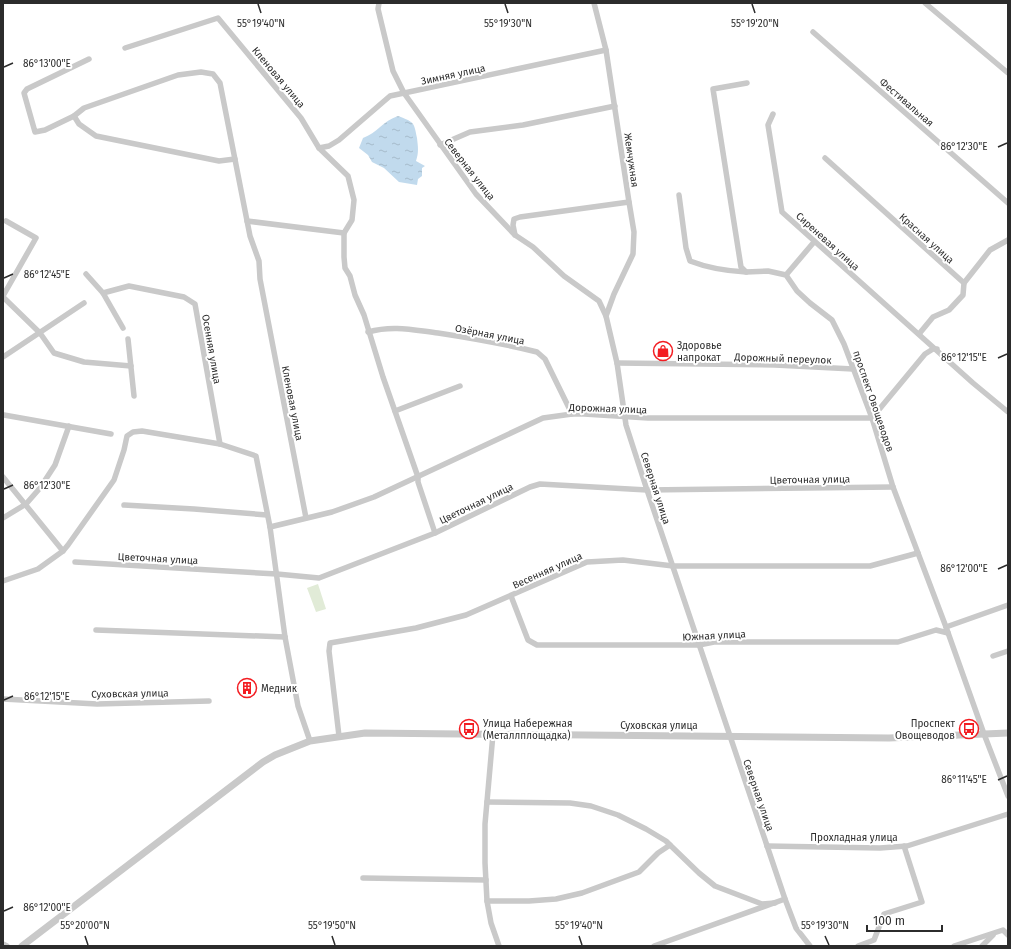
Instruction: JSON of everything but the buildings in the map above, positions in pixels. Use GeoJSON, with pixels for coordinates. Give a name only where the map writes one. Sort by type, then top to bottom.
{"type":"FeatureCollection","features":[{"type":"Feature","properties":{"kind":"street","name":"Северная улица"},"geometry":{"type":"LineString","coordinates":[[379,3],[378,9],[393,71],[404,93],[440,145],[476,194],[516,235],[533,247],[569,280],[599,302],[606,316],[618,363],[626,425],[647,490],[785,899],[796,928],[810,946]]}},
{"type":"Feature","properties":{"kind":"street","name":"Жемчужная"},"geometry":{"type":"LineString","coordinates":[[594,3],[606,50],[634,232],[633,254],[614,294],[606,316]]}},
{"type":"Feature","properties":{"kind":"street"},"geometry":{"type":"LineString","coordinates":[[926,3],[1008,73]]}},
{"type":"Feature","properties":{"kind":"street","name":"Кленовая улица"},"geometry":{"type":"LineString","coordinates":[[125,48],[218,18],[301,118],[319,148],[348,176],[354,200],[352,220],[344,233],[345,268],[350,276],[418,477],[418,482],[435,533]]}},
{"type":"Feature","properties":{"kind":"street","name":"Фестивальная"},"geometry":{"type":"LineString","coordinates":[[813,32],[1008,202]]}},
{"type":"Feature","properties":{"kind":"street","name":"Зимняя улица"},"geometry":{"type":"LineString","coordinates":[[319,148],[329,146],[339,140],[390,96],[606,50]]}},
{"type":"Feature","properties":{"kind":"street"},"geometry":{"type":"LineString","coordinates":[[89,59],[27,89],[24,93],[35,132],[45,130],[74,116],[79,124],[96,136],[219,161],[235,159]]}},
{"type":"Feature","properties":{"kind":"street","name":"Кленовая улица"},"geometry":{"type":"LineString","coordinates":[[74,116],[84,108],[178,75],[200,72],[213,74],[220,83],[250,236],[259,261],[260,279],[306,518]]}},
{"type":"Feature","properties":{"kind":"street"},"geometry":{"type":"LineString","coordinates":[[746,272],[741,267],[714,89],[747,83]]}},
{"type":"Feature","properties":{"kind":"street"},"geometry":{"type":"LineString","coordinates":[[440,145],[470,132],[523,125],[615,106]]}},
{"type":"Feature","properties":{"kind":"street","name":"Сиреневая улица"},"geometry":{"type":"LineString","coordinates":[[773,114],[768,125],[782,212],[814,242],[937,349],[973,383],[1008,412]]}},
{"type":"Feature","properties":{"kind":"street","name":"Красная улица"},"geometry":{"type":"LineString","coordinates":[[825,158],[964,283]]}},
{"type":"Feature","properties":{"kind":"street"},"geometry":{"type":"LineString","coordinates":[[679,195],[686,248],[690,261],[703,266],[729,271],[768,271],[786,276],[814,242]]}},
{"type":"Feature","properties":{"kind":"street"},"geometry":{"type":"LineString","coordinates":[[516,235],[513,225],[514,219],[520,217],[629,202]]}},
{"type":"Feature","properties":{"kind":"street"},"geometry":{"type":"LineString","coordinates":[[6,221],[36,238],[3,297],[40,333],[54,353],[84,362],[131,366]]}},
{"type":"Feature","properties":{"kind":"street"},"geometry":{"type":"LineString","coordinates":[[247,221],[344,233]]}},
{"type":"Feature","properties":{"kind":"street"},"geometry":{"type":"LineString","coordinates":[[919,334],[933,317],[948,310],[963,294],[964,283],[990,250],[1008,240]]}},
{"type":"Feature","properties":{"kind":"street"},"geometry":{"type":"LineString","coordinates":[[86,274],[103,293],[123,328]]}},
{"type":"Feature","properties":{"kind":"street","name":"проспект Овощеводов"},"geometry":{"type":"LineString","coordinates":[[786,276],[805,299],[832,320],[844,344],[872,418],[893,487],[1008,796]]}},
{"type":"Feature","properties":{"kind":"street","name":"Осенняя улица"},"geometry":{"type":"LineString","coordinates":[[103,293],[129,286],[184,297],[195,304],[220,444]]}},
{"type":"Feature","properties":{"kind":"street"},"geometry":{"type":"LineString","coordinates":[[3,357],[84,303]]}},
{"type":"Feature","properties":{"kind":"street","name":"Озёрная улица"},"geometry":{"type":"LineString","coordinates":[[368,332],[382,328],[398,328],[462,337],[537,352],[545,359],[572,414]]}},
{"type":"Feature","properties":{"kind":"street"},"geometry":{"type":"LineString","coordinates":[[128,339],[134,396]]}},
{"type":"Feature","properties":{"kind":"street"},"geometry":{"type":"LineString","coordinates":[[872,418],[925,354],[933,349],[937,349]]}},
{"type":"Feature","properties":{"kind":"street","name":"Дорожный переулок"},"geometry":{"type":"LineString","coordinates":[[618,363],[776,365],[853,370]]}},
{"type":"Feature","properties":{"kind":"street"},"geometry":{"type":"LineString","coordinates":[[395,411],[460,386]]}},
{"type":"Feature","properties":{"kind":"street"},"geometry":{"type":"LineString","coordinates":[[3,414],[111,434]]}},
{"type":"Feature","properties":{"kind":"street","name":"Дорожная улица"},"geometry":{"type":"LineString","coordinates":[[270,527],[332,512],[367,499],[418,477],[543,418],[572,414],[648,418],[872,418]]}},
{"type":"Feature","properties":{"kind":"street"},"geometry":{"type":"LineString","coordinates":[[3,518],[26,504],[40,488],[55,465],[69,426]]}},
{"type":"Feature","properties":{"kind":"street"},"geometry":{"type":"LineString","coordinates":[[3,581],[38,569],[63,551],[114,480],[127,436],[133,432],[142,431],[220,444],[256,456],[270,527],[285,637],[298,706],[310,741]]}},
{"type":"Feature","properties":{"kind":"street"},"geometry":{"type":"LineString","coordinates":[[3,477],[63,551]]}},
{"type":"Feature","properties":{"kind":"street","name":"Цветочная улица"},"geometry":{"type":"LineString","coordinates":[[75,562],[276,574],[318,578],[435,533],[530,487],[540,484],[647,490],[893,487]]}},
{"type":"Feature","properties":{"kind":"street"},"geometry":{"type":"LineString","coordinates":[[124,505],[267,515]]}},
{"type":"Feature","properties":{"kind":"street","name":"Весенняя улица"},"geometry":{"type":"LineString","coordinates":[[339,736],[329,651],[330,644],[416,628],[466,615],[587,562],[623,560],[672,566],[870,566],[918,553]]}},
{"type":"Feature","properties":{"kind":"street","name":"Южная улица"},"geometry":{"type":"LineString","coordinates":[[511,596],[528,640],[537,645],[700,645],[714,642],[898,642],[936,630],[947,630],[1008,605]]}},
{"type":"Feature","properties":{"kind":"street"},"geometry":{"type":"LineString","coordinates":[[96,630],[285,637]]}},
{"type":"Feature","properties":{"kind":"street"},"geometry":{"type":"LineString","coordinates":[[993,656],[1008,651]]}},
{"type":"Feature","properties":{"kind":"street","name":"Суховская улица"},"geometry":{"type":"LineString","coordinates":[[3,699],[97,704],[208,702]]}},
{"type":"Feature","properties":{"kind":"street","name":"Суховская улица"},"geometry":{"type":"LineString","coordinates":[[22,946],[258,766],[275,755],[310,741],[339,736],[365,734],[889,738],[1008,733]]}},
{"type":"Feature","properties":{"kind":"street"},"geometry":{"type":"LineString","coordinates":[[493,734],[485,824],[486,880],[487,901],[491,923],[499,946]]}},
{"type":"Feature","properties":{"kind":"street"},"geometry":{"type":"LineString","coordinates":[[487,802],[570,803],[591,806],[618,815],[666,841],[699,874],[715,886],[762,904],[775,903]]}},
{"type":"Feature","properties":{"kind":"street","name":"Прохладная улица"},"geometry":{"type":"LineString","coordinates":[[767,846],[880,848],[904,846],[1008,814]]}},
{"type":"Feature","properties":{"kind":"street"},"geometry":{"type":"LineString","coordinates":[[487,901],[549,900],[582,893],[639,872],[658,853],[670,845]]}},
{"type":"Feature","properties":{"kind":"street"},"geometry":{"type":"LineString","coordinates":[[858,946],[874,940],[884,914],[922,902],[904,846]]}},
{"type":"Feature","properties":{"kind":"street"},"geometry":{"type":"LineString","coordinates":[[363,878],[486,880]]}},
{"type":"Feature","properties":{"kind":"street"},"geometry":{"type":"LineString","coordinates":[[654,946],[785,899]]}},
{"type":"Feature","properties":{"kind":"street"},"geometry":{"type":"LineString","coordinates":[[954,946],[1006,931]]}},
{"type":"Feature","properties":{"kind":"street"},"geometry":{"type":"LineString","coordinates":[[982,946],[994,934]]}},
{"type":"Feature","properties":{"kind":"green space"},"geometry":{"type":"Polygon","coordinates":[[[318,584],[326,609],[316,612],[307,588],[318,584]]]}},
{"type":"Feature","properties":{"kind":"water"},"geometry":{"type":"Polygon","coordinates":[[[398,116],[410,121],[415,129],[418,150],[416,161],[425,166],[422,168],[422,176],[418,179],[417,185],[399,182],[384,168],[372,162],[368,155],[359,148],[363,138],[398,116]]]}},
{"type":"Feature","properties":{"kind":"place","name":"Здоровье напрокат"},"geometry":{"type":"Point","coordinates":[663,351]}},
{"type":"Feature","properties":{"kind":"place","name":"Медник"},"geometry":{"type":"Point","coordinates":[247,688]}},
{"type":"Feature","properties":{"kind":"place","name":"Улица Набережная (Металлплощадка)"},"geometry":{"type":"Point","coordinates":[469,729]}},
{"type":"Feature","properties":{"kind":"place","name":"Проспект Овощеводов"},"geometry":{"type":"Point","coordinates":[969,729]}}]}
